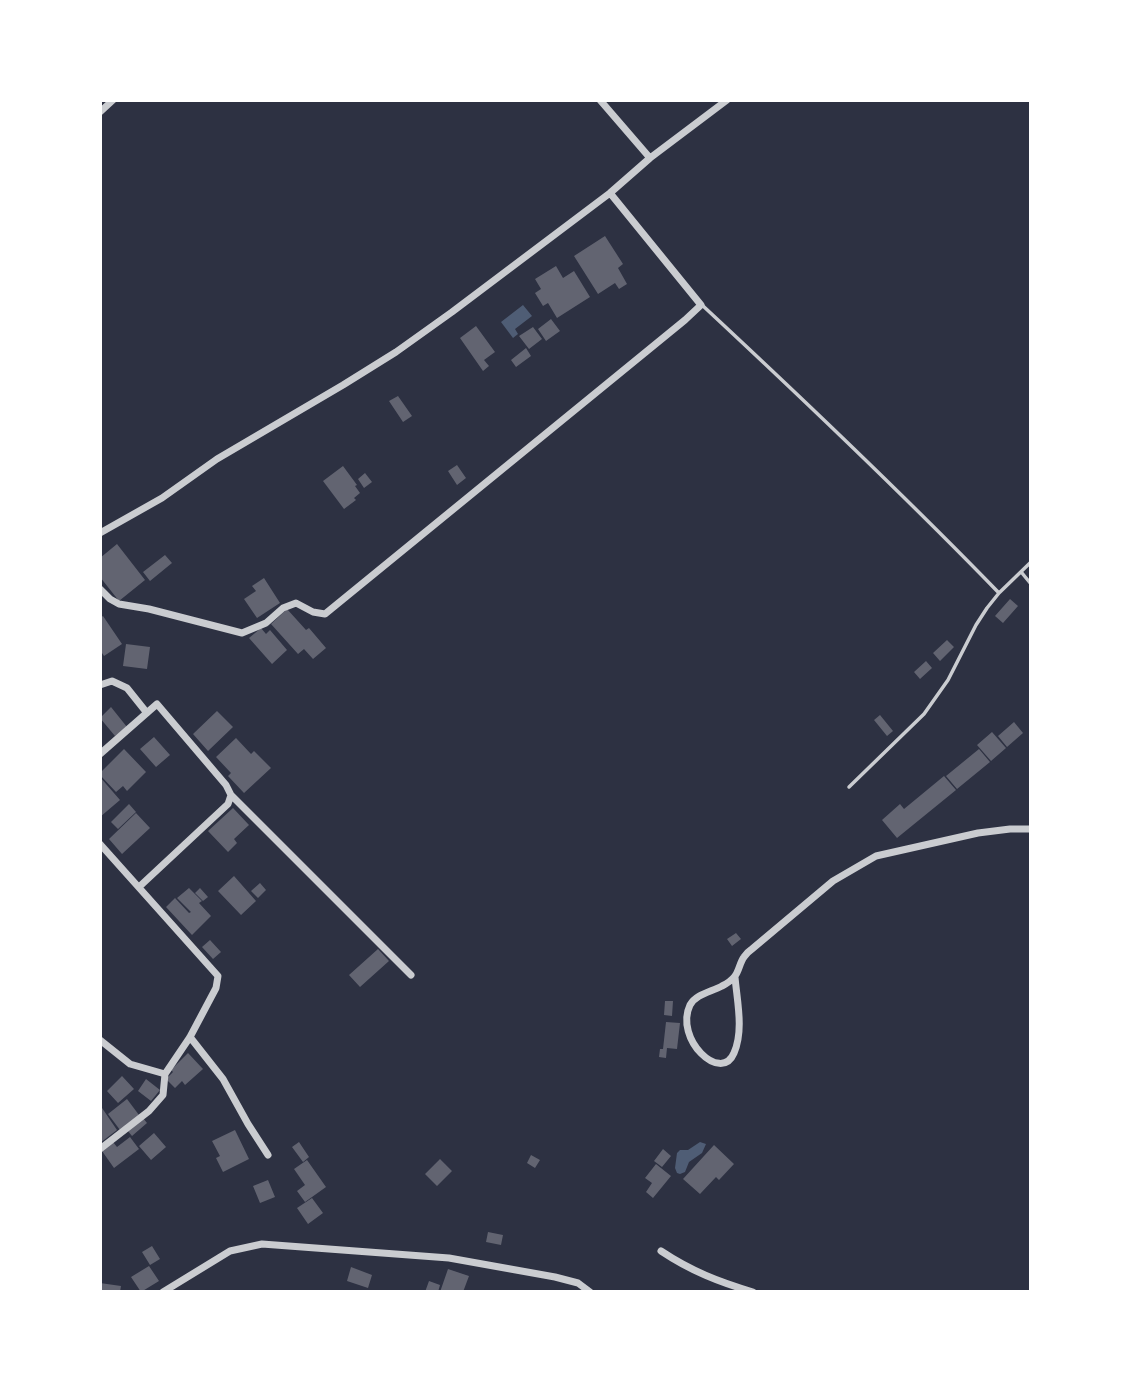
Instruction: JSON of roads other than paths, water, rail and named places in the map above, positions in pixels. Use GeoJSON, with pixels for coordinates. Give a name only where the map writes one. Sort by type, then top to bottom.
{"type":"FeatureCollection","features":[{"type":"Feature","properties":{"kind":"street"},"geometry":{"type":"LineString","coordinates":[[100,112],[113,100]]}},
{"type":"Feature","properties":{"kind":"street"},"geometry":{"type":"LineString","coordinates":[[600,100],[650,158]]}},
{"type":"Feature","properties":{"kind":"street"},"geometry":{"type":"LineString","coordinates":[[100,533],[162,498],[217,459],[396,352],[610,192],[727,100]]}},
{"type":"Feature","properties":{"kind":"street"},"geometry":{"type":"LineString","coordinates":[[100,589],[119,604],[242,632],[267,622],[283,608],[296,603],[313,612],[325,614],[685,320],[701,304],[610,192]]}},
{"type":"Feature","properties":{"kind":"street"},"geometry":{"type":"LineString","coordinates":[[100,685],[112,681],[127,688],[147,713]]}},
{"type":"Feature","properties":{"kind":"street"},"geometry":{"type":"LineString","coordinates":[[100,754],[158,704],[226,785],[231,795],[411,975]]}},
{"type":"Feature","properties":{"kind":"street"},"geometry":{"type":"LineString","coordinates":[[139,887],[228,804],[231,795]]}},
{"type":"Feature","properties":{"kind":"street"},"geometry":{"type":"LineString","coordinates":[[735,977],[721,987],[696,998],[686,1016],[687,1027],[696,1049],[707,1060],[722,1063],[730,1060],[734,1052],[739,1016],[735,977],[743,957],[833,881],[876,856],[978,833],[1010,829],[1031,830]]}},
{"type":"Feature","properties":{"kind":"street"},"geometry":{"type":"LineString","coordinates":[[100,844],[218,976],[216,988],[190,1037],[165,1074],[163,1095],[155,1106],[100,1149]]}},
{"type":"Feature","properties":{"kind":"street"},"geometry":{"type":"LineString","coordinates":[[190,1037],[223,1079],[247,1124],[268,1155]]}},
{"type":"Feature","properties":{"kind":"street"},"geometry":{"type":"LineString","coordinates":[[100,1040],[130,1064],[165,1074]]}},
{"type":"Feature","properties":{"kind":"street"},"geometry":{"type":"LineString","coordinates":[[163,1292],[230,1251],[262,1244],[449,1258],[555,1277],[578,1283],[590,1292]]}},
{"type":"Feature","properties":{"kind":"street"},"geometry":{"type":"LineString","coordinates":[[661,1251],[684,1266],[753,1292]]}},
{"type":"Feature","properties":{"kind":"lane"},"geometry":{"type":"LineString","coordinates":[[701,304],[961,553],[999,593]]}},
{"type":"Feature","properties":{"kind":"lane"},"geometry":{"type":"LineString","coordinates":[[849,787],[923,714],[948,680],[976,625],[999,593],[1031,562]]}},
{"type":"Feature","properties":{"kind":"lane"},"geometry":{"type":"LineString","coordinates":[[1021,573],[1031,584]]}},
{"type":"Feature","properties":{"kind":"water"},"geometry":{"type":"Polygon","coordinates":[[[523,305],[532,316],[515,329],[518,334],[513,338],[501,322],[523,305]]]}},
{"type":"Feature","properties":{"kind":"water"},"geometry":{"type":"Polygon","coordinates":[[[700,1142],[706,1144],[702,1153],[689,1162],[685,1172],[677,1173],[677,1153],[700,1142]]]}}]}
